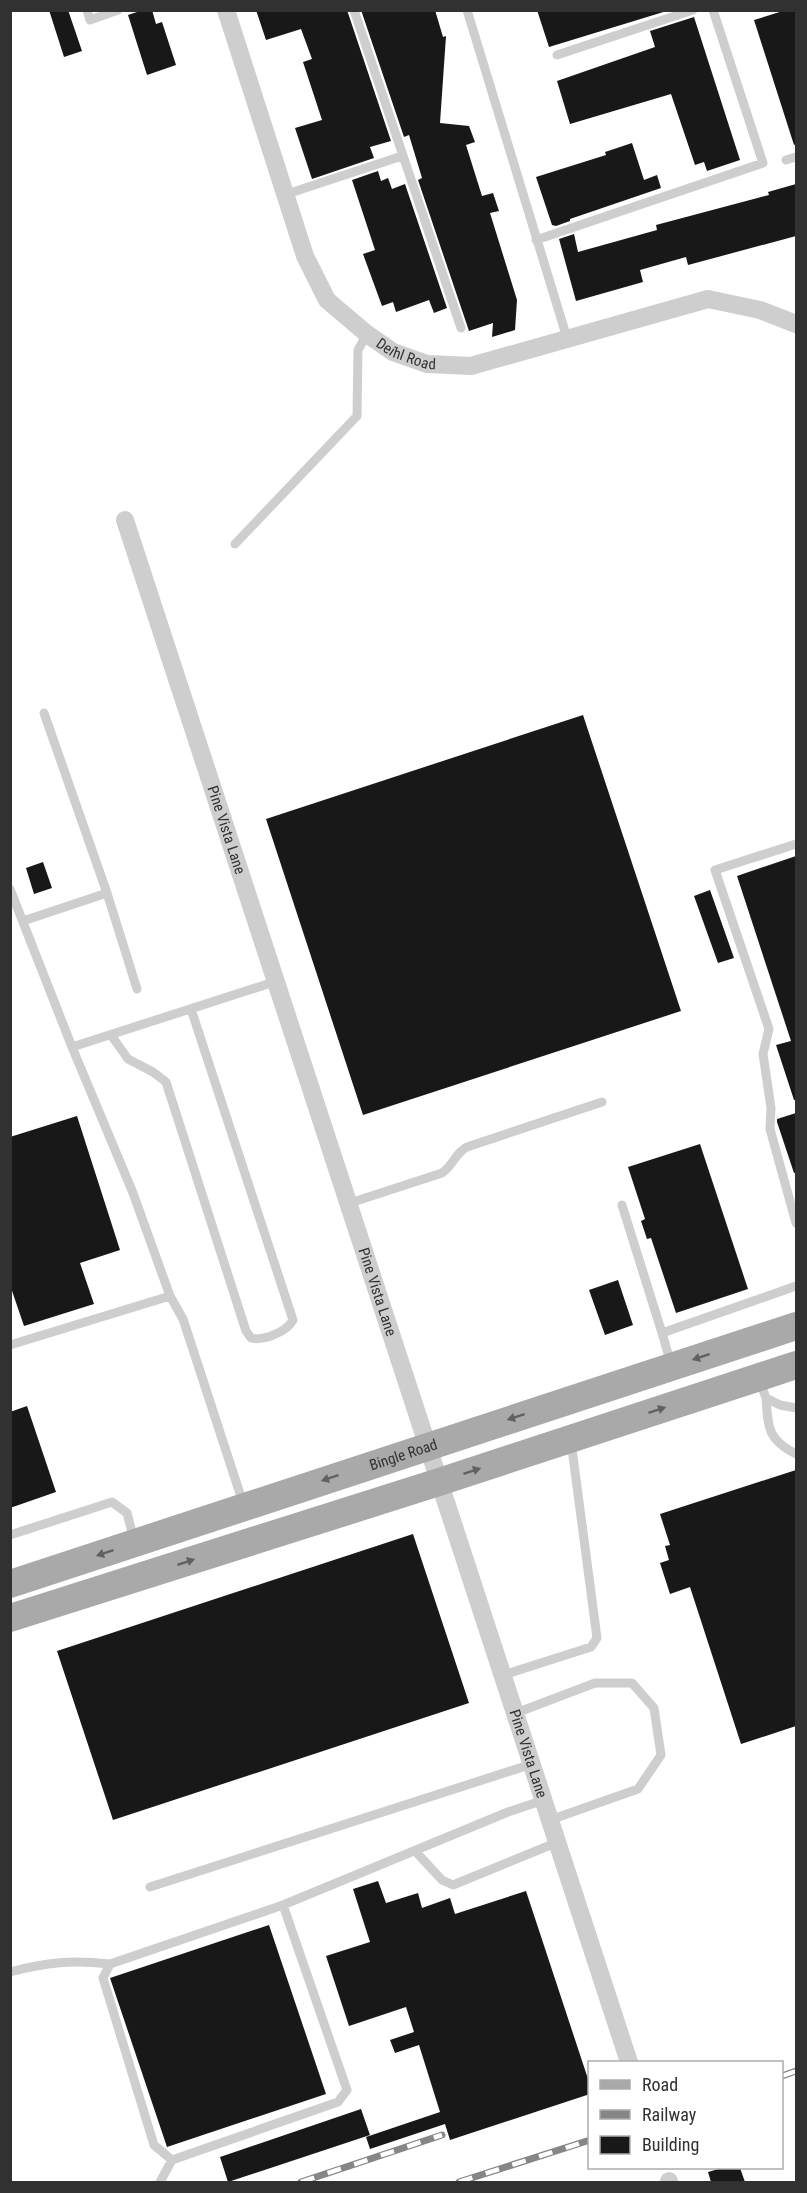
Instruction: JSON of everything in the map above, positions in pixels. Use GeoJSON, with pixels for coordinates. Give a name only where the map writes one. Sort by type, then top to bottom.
{"type":"FeatureCollection","features":[{"type":"Feature","properties":{"kind":"main road","name":"Bingle Road"},"geometry":{"type":"LineString","coordinates":[[10,1584],[796,1326]]}},
{"type":"Feature","properties":{"kind":"main road"},"geometry":{"type":"LineString","coordinates":[[745,1342],[762,1388]]}},
{"type":"Feature","properties":{"kind":"main road"},"geometry":{"type":"LineString","coordinates":[[10,1618],[571,1438],[762,1388],[796,1365]]}},
{"type":"Feature","properties":{"kind":"main road"},"geometry":{"type":"LineString","coordinates":[[134,1544],[144,1575]]}},
{"type":"Feature","properties":{"kind":"street","name":"Deihl Road"},"geometry":{"type":"LineString","coordinates":[[226,10],[305,256],[327,300],[367,334],[393,352],[427,364],[471,366],[708,299],[760,310],[796,324]]}},
{"type":"Feature","properties":{"kind":"street","name":"Pine Vista Lane"},"geometry":{"type":"LineString","coordinates":[[125,520],[274,982],[629,2061]]}},
{"type":"Feature","properties":{"kind":"lane"},"geometry":{"type":"LineString","coordinates":[[87,10],[90,20],[117,10]]}},
{"type":"Feature","properties":{"kind":"lane"},"geometry":{"type":"LineString","coordinates":[[354,10],[461,328]]}},
{"type":"Feature","properties":{"kind":"lane"},"geometry":{"type":"LineString","coordinates":[[467,10],[567,338]]}},
{"type":"Feature","properties":{"kind":"lane"},"geometry":{"type":"LineString","coordinates":[[557,55],[693,10]]}},
{"type":"Feature","properties":{"kind":"lane"},"geometry":{"type":"LineString","coordinates":[[536,240],[763,163],[713,10]]}},
{"type":"Feature","properties":{"kind":"lane"},"geometry":{"type":"LineString","coordinates":[[284,195],[402,156]]}},
{"type":"Feature","properties":{"kind":"lane"},"geometry":{"type":"LineString","coordinates":[[786,160],[796,157]]}},
{"type":"Feature","properties":{"kind":"lane"},"geometry":{"type":"LineString","coordinates":[[235,544],[357,416],[358,350],[367,334]]}},
{"type":"Feature","properties":{"kind":"lane"},"geometry":{"type":"LineString","coordinates":[[44,713],[107,893],[137,989]]}},
{"type":"Feature","properties":{"kind":"lane"},"geometry":{"type":"LineString","coordinates":[[796,844],[715,870],[769,1029],[763,1054],[771,1108],[770,1130],[796,1223]]}},
{"type":"Feature","properties":{"kind":"lane"},"geometry":{"type":"LineString","coordinates":[[10,889],[133,1193],[170,1296],[183,1319],[245,1507]]}},
{"type":"Feature","properties":{"kind":"lane"},"geometry":{"type":"LineString","coordinates":[[23,921],[107,893]]}},
{"type":"Feature","properties":{"kind":"lane"},"geometry":{"type":"LineString","coordinates":[[72,1047],[274,982]]}},
{"type":"Feature","properties":{"kind":"lane"},"geometry":{"type":"LineString","coordinates":[[111,1035],[128,1059],[153,1071],[166,1082],[246,1331],[251,1338],[256,1339],[271,1335],[283,1330],[293,1320],[191,1009]]}},
{"type":"Feature","properties":{"kind":"lane"},"geometry":{"type":"LineString","coordinates":[[347,1204],[442,1173],[459,1152],[467,1147],[602,1102]]}},
{"type":"Feature","properties":{"kind":"lane"},"geometry":{"type":"LineString","coordinates":[[622,1204],[671,1366]]}},
{"type":"Feature","properties":{"kind":"lane"},"geometry":{"type":"LineString","coordinates":[[662,1333],[796,1286]]}},
{"type":"Feature","properties":{"kind":"lane"},"geometry":{"type":"LineString","coordinates":[[10,1345],[170,1296]]}},
{"type":"Feature","properties":{"kind":"lane"},"geometry":{"type":"LineString","coordinates":[[762,1388],[780,1405],[796,1407]]}},
{"type":"Feature","properties":{"kind":"lane"},"geometry":{"type":"LineString","coordinates":[[762,1388],[768,1428],[779,1445],[796,1454]]}},
{"type":"Feature","properties":{"kind":"lane"},"geometry":{"type":"LineString","coordinates":[[503,1675],[591,1647],[597,1638],[571,1438]]}},
{"type":"Feature","properties":{"kind":"lane"},"geometry":{"type":"LineString","coordinates":[[10,1535],[112,1502],[127,1513],[134,1544]]}},
{"type":"Feature","properties":{"kind":"lane"},"geometry":{"type":"LineString","coordinates":[[516,1713],[595,1683],[632,1683],[654,1708],[661,1755],[638,1789],[550,1820]]}},
{"type":"Feature","properties":{"kind":"lane"},"geometry":{"type":"LineString","coordinates":[[150,1887],[532,1764]]}},
{"type":"Feature","properties":{"kind":"lane"},"geometry":{"type":"LineString","coordinates":[[10,1972],[39,1964],[71,1960],[110,1964],[282,1905],[508,1812],[544,1800]]}},
{"type":"Feature","properties":{"kind":"lane"},"geometry":{"type":"LineString","coordinates":[[415,1851],[442,1880],[453,1885],[558,1842]]}},
{"type":"Feature","properties":{"kind":"lane"},"geometry":{"type":"LineString","coordinates":[[160,2182],[172,2160],[338,2102],[347,2090],[282,1905]]}},
{"type":"Feature","properties":{"kind":"lane"},"geometry":{"type":"LineString","coordinates":[[110,1964],[103,1978],[154,2145],[172,2160]]}},
{"type":"Feature","properties":{"kind":"building"},"geometry":{"type":"Polygon","coordinates":[[[49,10],[68,10],[82,51],[64,57],[49,10]]]}},
{"type":"Feature","properties":{"kind":"building"},"geometry":{"type":"Polygon","coordinates":[[[143,10],[152,10],[156,24],[162,22],[176,65],[147,75],[128,15],[143,10]]]}},
{"type":"Feature","properties":{"kind":"building"},"geometry":{"type":"Polygon","coordinates":[[[256,10],[347,10],[391,141],[370,147],[374,158],[312,179],[295,128],[322,120],[303,62],[312,59],[301,29],[266,40],[256,10]]]}},
{"type":"Feature","properties":{"kind":"building"},"geometry":{"type":"Polygon","coordinates":[[[361,10],[435,10],[443,37],[446,36],[440,123],[469,126],[475,142],[466,145],[482,196],[493,193],[499,211],[490,213],[517,300],[515,330],[492,337],[493,323],[469,331],[418,180],[422,178],[409,135],[404,137],[361,10]]]}},
{"type":"Feature","properties":{"kind":"building"},"geometry":{"type":"Polygon","coordinates":[[[537,10],[670,10],[549,47],[537,10]]]}},
{"type":"Feature","properties":{"kind":"building"},"geometry":{"type":"Polygon","coordinates":[[[786,10],[796,10],[796,144],[794,145],[754,20],[786,10]]]}},
{"type":"Feature","properties":{"kind":"building"},"geometry":{"type":"Polygon","coordinates":[[[694,17],[740,160],[707,171],[704,162],[695,165],[671,94],[570,124],[557,81],[655,47],[650,31],[694,17]]]}},
{"type":"Feature","properties":{"kind":"building"},"geometry":{"type":"Polygon","coordinates":[[[632,143],[644,180],[657,175],[661,188],[570,219],[556,226],[552,225],[536,177],[606,155],[605,152],[632,143]]]}},
{"type":"Feature","properties":{"kind":"building"},"geometry":{"type":"Polygon","coordinates":[[[378,171],[381,181],[388,178],[392,189],[405,184],[447,308],[434,313],[429,300],[396,312],[393,302],[382,306],[363,254],[375,250],[352,180],[378,171]]]}},
{"type":"Feature","properties":{"kind":"building"},"geometry":{"type":"Polygon","coordinates":[[[796,184],[796,236],[688,265],[686,257],[640,270],[643,282],[576,301],[559,239],[574,234],[578,252],[657,230],[656,225],[769,195],[768,192],[796,184]]]}},
{"type":"Feature","properties":{"kind":"building"},"geometry":{"type":"Polygon","coordinates":[[[583,715],[681,1011],[363,1115],[266,819],[583,715]]]}},
{"type":"Feature","properties":{"kind":"building"},"geometry":{"type":"Polygon","coordinates":[[[796,856],[796,1100],[794,1100],[776,1045],[791,1041],[737,876],[796,856]]]}},
{"type":"Feature","properties":{"kind":"building"},"geometry":{"type":"Polygon","coordinates":[[[43,862],[52,888],[34,894],[26,868],[43,862]]]}},
{"type":"Feature","properties":{"kind":"building"},"geometry":{"type":"Polygon","coordinates":[[[710,890],[734,958],[718,963],[694,896],[710,890]]]}},
{"type":"Feature","properties":{"kind":"building"},"geometry":{"type":"Polygon","coordinates":[[[796,1113],[796,1173],[794,1173],[777,1119],[796,1113]]]}},
{"type":"Feature","properties":{"kind":"building"},"geometry":{"type":"Polygon","coordinates":[[[77,1116],[120,1250],[80,1263],[94,1304],[24,1326],[10,1285],[10,1137],[77,1116]]]}},
{"type":"Feature","properties":{"kind":"building"},"geometry":{"type":"Polygon","coordinates":[[[700,1144],[748,1289],[676,1313],[651,1238],[647,1239],[641,1221],[645,1219],[628,1167],[700,1144]]]}},
{"type":"Feature","properties":{"kind":"building"},"geometry":{"type":"Polygon","coordinates":[[[618,1280],[633,1325],[605,1335],[589,1290],[618,1280]]]}},
{"type":"Feature","properties":{"kind":"building"},"geometry":{"type":"Polygon","coordinates":[[[27,1406],[56,1492],[10,1508],[10,1412],[27,1406]]]}},
{"type":"Feature","properties":{"kind":"building"},"geometry":{"type":"Polygon","coordinates":[[[796,1470],[796,1726],[741,1744],[690,1587],[670,1594],[660,1563],[669,1560],[665,1546],[670,1545],[660,1514],[796,1470]]]}},
{"type":"Feature","properties":{"kind":"building"},"geometry":{"type":"Polygon","coordinates":[[[413,1534],[469,1703],[113,1820],[57,1651],[413,1534]]]}},
{"type":"Feature","properties":{"kind":"building"},"geometry":{"type":"Polygon","coordinates":[[[378,1881],[386,1903],[418,1893],[422,1908],[450,1898],[455,1914],[526,1891],[588,2079],[588,2095],[450,2140],[445,2124],[370,2149],[366,2137],[440,2112],[419,2045],[395,2053],[390,2040],[414,2032],[406,2007],[349,2026],[326,1956],[370,1942],[353,1889],[378,1881]]]}},
{"type":"Feature","properties":{"kind":"building"},"geometry":{"type":"Polygon","coordinates":[[[269,1925],[326,2094],[167,2147],[110,1978],[269,1925]]]}},
{"type":"Feature","properties":{"kind":"building"},"geometry":{"type":"Polygon","coordinates":[[[361,2109],[370,2135],[228,2182],[220,2157],[361,2109]]]}},
{"type":"Feature","properties":{"kind":"building"},"geometry":{"type":"Polygon","coordinates":[[[718,2169],[740,2169],[745,2182],[711,2182],[708,2172],[718,2169]]]}},
{"type":"Feature","properties":{"kind":"railway"},"geometry":{"type":"LineString","coordinates":[[783,2076],[796,2071]]}},
{"type":"Feature","properties":{"kind":"railway"},"geometry":{"type":"LineString","coordinates":[[301,2182],[442,2135]]}},
{"type":"Feature","properties":{"kind":"railway"},"geometry":{"type":"LineString","coordinates":[[459,2182],[588,2141]]}}]}
